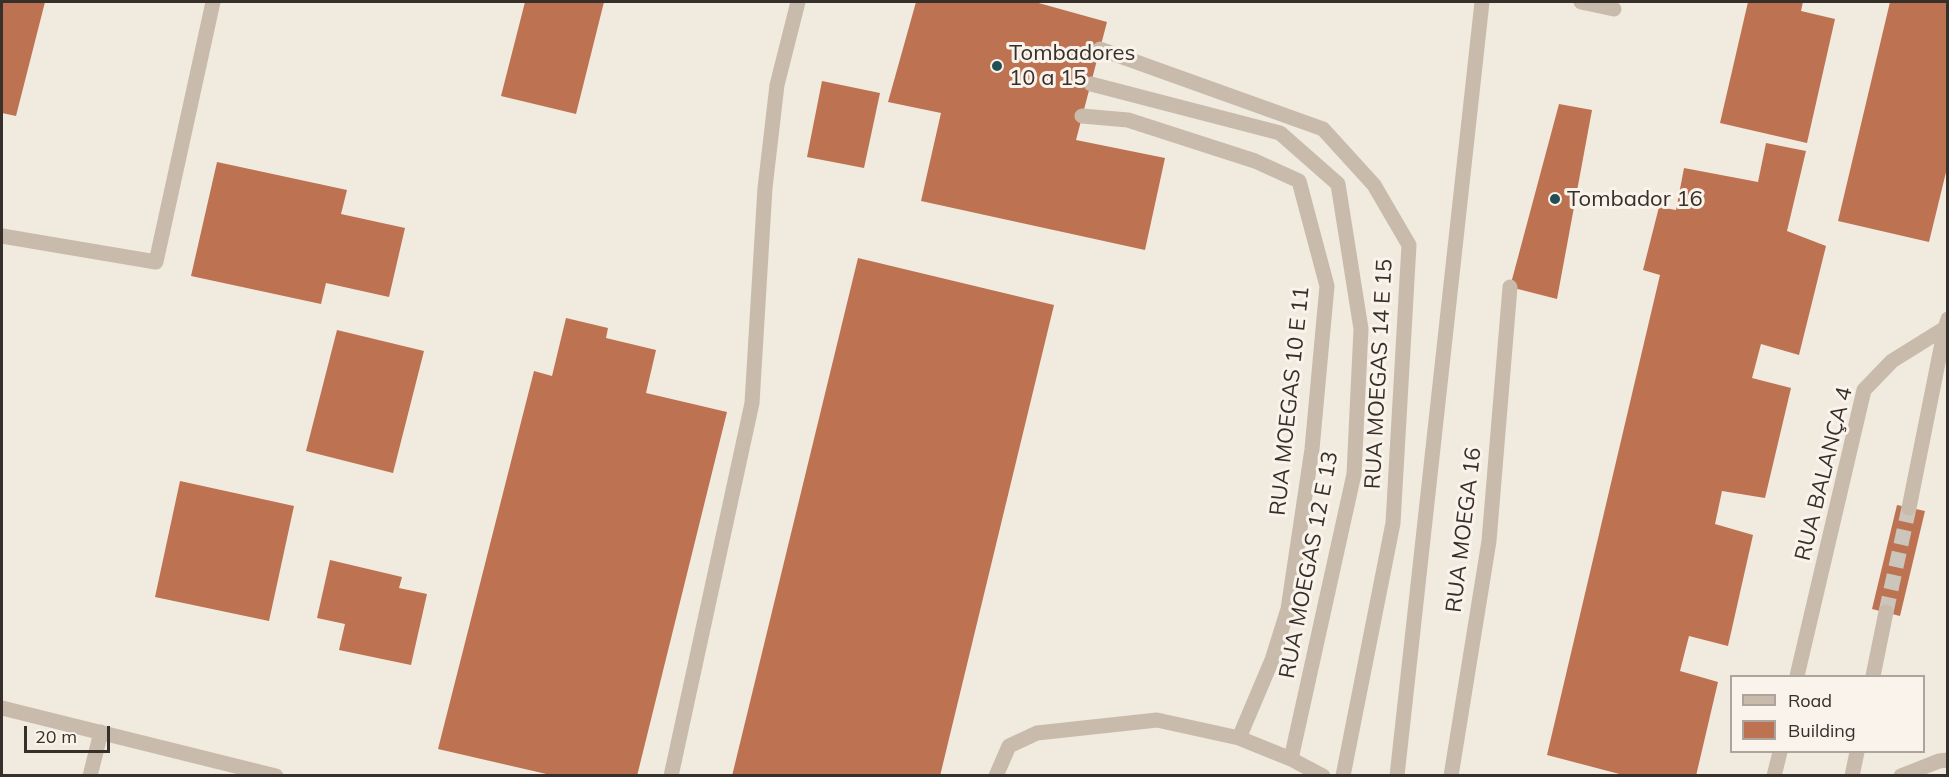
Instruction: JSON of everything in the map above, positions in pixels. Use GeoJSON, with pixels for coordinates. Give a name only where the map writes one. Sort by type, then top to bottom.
{"type":"FeatureCollection","features":[{"type":"Feature","properties":{"kind":"street"},"geometry":{"type":"LineString","coordinates":[[2,237],[156,262],[213,2]]}},
{"type":"Feature","properties":{"kind":"street"},"geometry":{"type":"LineString","coordinates":[[671,776],[752,403],[765,188],[777,85],[798,2]]}},
{"type":"Feature","properties":{"kind":"street"},"geometry":{"type":"LineString","coordinates":[[1397,776],[1482,2]]}},
{"type":"Feature","properties":{"kind":"street"},"geometry":{"type":"LineString","coordinates":[[1581,2],[1614,9]]}},
{"type":"Feature","properties":{"kind":"street","name":"RUA MOEGAS 14 E 15"},"geometry":{"type":"LineString","coordinates":[[1100,49],[1323,129],[1374,185],[1409,246],[1394,523],[1343,776]]}},
{"type":"Feature","properties":{"kind":"street","name":"RUA MOEGAS 12 E 13"},"geometry":{"type":"LineString","coordinates":[[1091,84],[1280,133],[1338,184],[1360,329],[1354,474],[1291,759]]}},
{"type":"Feature","properties":{"kind":"street","name":"RUA MOEGAS 10 E 11"},"geometry":{"type":"LineString","coordinates":[[1082,116],[1128,120],[1255,161],[1299,181],[1327,286],[1312,449],[1288,609],[1272,660],[1239,738]]}},
{"type":"Feature","properties":{"kind":"street","name":"RUA MOEGA 16"},"geometry":{"type":"LineString","coordinates":[[1451,776],[1489,541],[1510,287]]}},
{"type":"Feature","properties":{"kind":"street"},"geometry":{"type":"LineString","coordinates":[[1909,508],[1946,323]]}},
{"type":"Feature","properties":{"kind":"street","name":"RUA BALANÇA 4"},"geometry":{"type":"LineString","coordinates":[[1797,675],[1864,390],[1892,360],[1946,323]]}},
{"type":"Feature","properties":{"kind":"street"},"geometry":{"type":"LineString","coordinates":[[1873,675],[1886,612]]}},
{"type":"Feature","properties":{"kind":"street"},"geometry":{"type":"LineString","coordinates":[[2,708],[276,776]]}},
{"type":"Feature","properties":{"kind":"street"},"geometry":{"type":"LineString","coordinates":[[996,776],[1009,746],[1037,733],[1157,720],[1239,738],[1291,759],[1323,776]]}},
{"type":"Feature","properties":{"kind":"street"},"geometry":{"type":"LineString","coordinates":[[90,776],[101,732]]}},
{"type":"Feature","properties":{"kind":"street"},"geometry":{"type":"LineString","coordinates":[[1774,776],[1780,753]]}},
{"type":"Feature","properties":{"kind":"street"},"geometry":{"type":"LineString","coordinates":[[1852,776],[1857,753]]}},
{"type":"Feature","properties":{"kind":"street"},"geometry":{"type":"LineString","coordinates":[[1901,776],[1947,760]]}},
{"type":"Feature","properties":{"kind":"building"},"geometry":{"type":"Polygon","coordinates":[[[2,2],[45,2],[16,116],[2,113],[2,2]]]}},
{"type":"Feature","properties":{"kind":"building"},"geometry":{"type":"Polygon","coordinates":[[[525,2],[604,2],[576,114],[501,96],[525,2]]]}},
{"type":"Feature","properties":{"kind":"building"},"geometry":{"type":"Polygon","coordinates":[[[916,2],[1035,2],[1107,22],[1076,140],[1165,158],[1145,250],[921,201],[941,113],[888,102],[916,2]]]}},
{"type":"Feature","properties":{"kind":"building"},"geometry":{"type":"Polygon","coordinates":[[[1748,2],[1803,2],[1801,11],[1835,19],[1807,143],[1720,123],[1748,2]]]}},
{"type":"Feature","properties":{"kind":"building"},"geometry":{"type":"Polygon","coordinates":[[[1890,2],[1948,2],[1948,164],[1929,242],[1838,221],[1890,2]]]}},
{"type":"Feature","properties":{"kind":"building"},"geometry":{"type":"Polygon","coordinates":[[[822,81],[880,93],[864,168],[807,157],[822,81]]]}},
{"type":"Feature","properties":{"kind":"building","name":"Tombador 16"},"geometry":{"type":"Polygon","coordinates":[[[1559,104],[1592,110],[1557,299],[1510,287],[1559,104]]]}},
{"type":"Feature","properties":{"kind":"building"},"geometry":{"type":"Polygon","coordinates":[[[1766,143],[1806,151],[1787,231],[1826,246],[1799,355],[1761,344],[1752,378],[1791,388],[1765,498],[1722,491],[1715,524],[1753,535],[1728,646],[1689,636],[1680,671],[1718,682],[1696,776],[1627,776],[1547,755],[1660,275],[1643,270],[1659,207],[1676,210],[1684,168],[1758,182],[1766,143]]]}},
{"type":"Feature","properties":{"kind":"building"},"geometry":{"type":"Polygon","coordinates":[[[217,162],[347,190],[341,214],[405,228],[389,297],[326,283],[321,304],[191,276],[217,162]]]}},
{"type":"Feature","properties":{"kind":"building"},"geometry":{"type":"Polygon","coordinates":[[[858,258],[1054,305],[940,776],[732,776],[858,258]]]}},
{"type":"Feature","properties":{"kind":"building"},"geometry":{"type":"Polygon","coordinates":[[[566,318],[608,328],[606,338],[656,350],[646,393],[727,412],[637,776],[555,776],[438,749],[534,371],[552,376],[566,318]]]}},
{"type":"Feature","properties":{"kind":"building"},"geometry":{"type":"Polygon","coordinates":[[[337,330],[424,351],[393,473],[306,451],[337,330]]]}},
{"type":"Feature","properties":{"kind":"building"},"geometry":{"type":"Polygon","coordinates":[[[180,481],[294,506],[269,621],[155,597],[180,481]]]}},
{"type":"Feature","properties":{"kind":"building"},"geometry":{"type":"Polygon","coordinates":[[[1897,505],[1925,511],[1900,616],[1872,609],[1897,505]]]}},
{"type":"Feature","properties":{"kind":"building"},"geometry":{"type":"Polygon","coordinates":[[[330,560],[402,577],[399,588],[427,594],[411,665],[339,650],[345,624],[317,618],[330,560]]]}},
{"type":"Feature","properties":{"kind":"tunnel"},"geometry":{"type":"LineString","coordinates":[[1886,612],[1909,508]]}},
{"type":"Feature","properties":{"kind":"place","name":"Tombadores 10 a 15"},"geometry":{"type":"Point","coordinates":[997,66]}},
{"type":"Feature","properties":{"kind":"place","name":"Tombador 16"},"geometry":{"type":"Point","coordinates":[1555,199]}}]}
